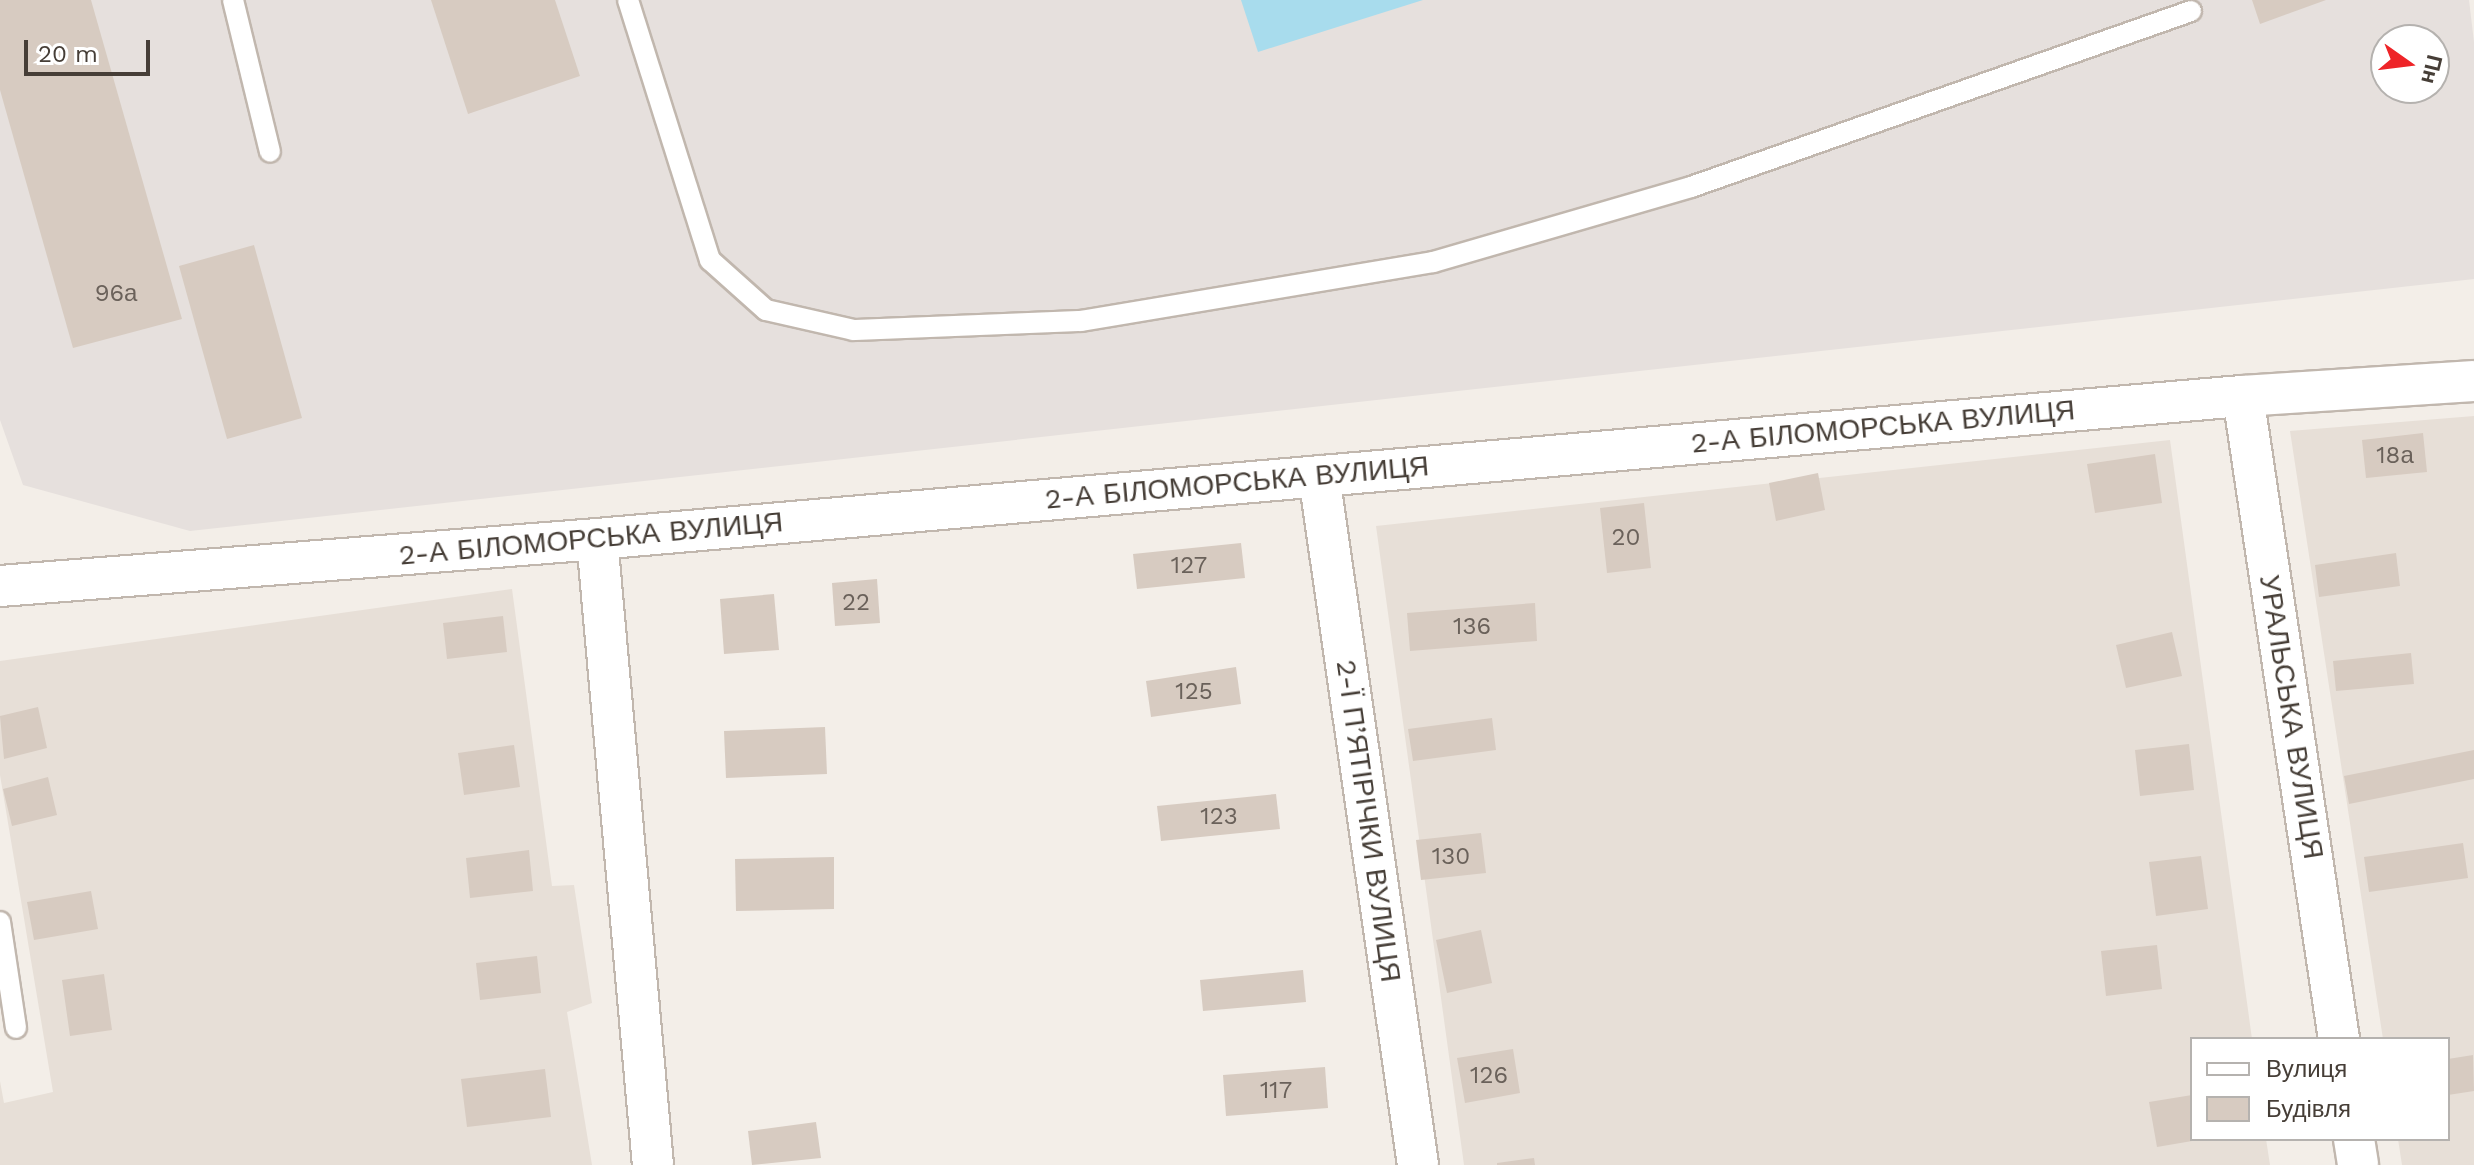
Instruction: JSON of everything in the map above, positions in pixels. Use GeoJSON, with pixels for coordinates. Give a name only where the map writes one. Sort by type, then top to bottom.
{"type":"FeatureCollection","features":[{"type":"Feature","properties":{"kind":"street","name":"2-А БІЛОМОРСЬКА ВУЛИЦЯ"},"geometry":{"type":"LineString","coordinates":[[0,586],[597,539],[2243,396],[2474,381]]}},
{"type":"Feature","properties":{"kind":"street","name":"УРАЛЬСЬКА ВУЛИЦЯ"},"geometry":{"type":"LineString","coordinates":[[2243,396],[2339,1037]]}},
{"type":"Feature","properties":{"kind":"street","name":"2-Ї П’ЯТІРІЧКИ ВУЛИЦЯ"},"geometry":{"type":"LineString","coordinates":[[1319,476],[1418,1165]]}},
{"type":"Feature","properties":{"kind":"street"},"geometry":{"type":"LineString","coordinates":[[597,539],[653,1165]]}},
{"type":"Feature","properties":{"kind":"street"},"geometry":{"type":"LineString","coordinates":[[2354,1141],[2358,1165]]}},
{"type":"Feature","properties":{"kind":"lane"},"geometry":{"type":"LineString","coordinates":[[233,0],[270,152]]}},
{"type":"Feature","properties":{"kind":"lane"},"geometry":{"type":"LineString","coordinates":[[628,0],[710,260],[766,310],[853,330],[1081,321],[1433,262],[1691,187],[2191,11]]}},
{"type":"Feature","properties":{"kind":"lane"},"geometry":{"type":"LineString","coordinates":[[0,922],[16,1028]]}},
{"type":"Feature","properties":{"kind":"shaded area"},"geometry":{"type":"Polygon","coordinates":[[[0,0],[2469,0],[2474,42],[2474,279],[190,531],[23,485],[0,420],[0,0]]]}},
{"type":"Feature","properties":{"kind":"shaded area"},"geometry":{"type":"Polygon","coordinates":[[[2474,416],[2474,1165],[2402,1165],[2398,1141],[2450,1141],[2450,1037],[2383,1037],[2290,431],[2474,416]]]}},
{"type":"Feature","properties":{"kind":"shaded area"},"geometry":{"type":"Polygon","coordinates":[[[2170,440],[2252,1037],[2190,1037],[2190,1141],[2266,1141],[2270,1165],[1464,1165],[1376,526],[2170,440]]]}},
{"type":"Feature","properties":{"kind":"shaded area"},"geometry":{"type":"Polygon","coordinates":[[[512,589],[552,886],[574,885],[592,1003],[567,1012],[592,1165],[0,1165],[0,1081],[4,1103],[53,1092],[0,775],[0,661],[512,589]]]}},
{"type":"Feature","properties":{"kind":"water"},"geometry":{"type":"Polygon","coordinates":[[[1241,0],[1423,0],[1258,52],[1241,0]]]}},
{"type":"Feature","properties":{"kind":"building"},"geometry":{"type":"Polygon","coordinates":[[[0,0],[91,0],[182,319],[73,348],[0,90],[0,0]]]}},
{"type":"Feature","properties":{"kind":"building"},"geometry":{"type":"Polygon","coordinates":[[[431,0],[555,0],[580,76],[468,114],[431,0]]]}},
{"type":"Feature","properties":{"kind":"building"},"geometry":{"type":"Polygon","coordinates":[[[2252,0],[2326,0],[2260,24],[2252,0]]]}},
{"type":"Feature","properties":{"kind":"building"},"geometry":{"type":"Polygon","coordinates":[[[254,245],[302,418],[227,439],[179,266],[254,245]]]}},
{"type":"Feature","properties":{"kind":"building"},"geometry":{"type":"Polygon","coordinates":[[[2423,433],[2427,472],[2366,478],[2362,440],[2423,433]]]}},
{"type":"Feature","properties":{"kind":"building"},"geometry":{"type":"Polygon","coordinates":[[[2155,454],[2162,503],[2095,513],[2087,464],[2155,454]]]}},
{"type":"Feature","properties":{"kind":"building"},"geometry":{"type":"Polygon","coordinates":[[[1818,473],[1825,510],[1776,521],[1769,483],[1818,473]]]}},
{"type":"Feature","properties":{"kind":"building"},"geometry":{"type":"Polygon","coordinates":[[[1644,503],[1651,568],[1607,573],[1600,508],[1644,503]]]}},
{"type":"Feature","properties":{"kind":"building"},"geometry":{"type":"Polygon","coordinates":[[[1241,543],[1245,578],[1137,589],[1133,554],[1241,543]]]}},
{"type":"Feature","properties":{"kind":"building"},"geometry":{"type":"Polygon","coordinates":[[[2396,553],[2400,586],[2319,597],[2315,565],[2396,553]]]}},
{"type":"Feature","properties":{"kind":"building"},"geometry":{"type":"Polygon","coordinates":[[[877,579],[880,623],[835,626],[832,583],[877,579]]]}},
{"type":"Feature","properties":{"kind":"building"},"geometry":{"type":"Polygon","coordinates":[[[774,594],[779,650],[724,654],[720,599],[774,594]]]}},
{"type":"Feature","properties":{"kind":"building"},"geometry":{"type":"Polygon","coordinates":[[[1535,603],[1537,641],[1410,651],[1407,613],[1535,603]]]}},
{"type":"Feature","properties":{"kind":"building"},"geometry":{"type":"Polygon","coordinates":[[[503,616],[507,652],[447,659],[443,623],[503,616]]]}},
{"type":"Feature","properties":{"kind":"building"},"geometry":{"type":"Polygon","coordinates":[[[2172,632],[2182,676],[2126,688],[2116,645],[2172,632]]]}},
{"type":"Feature","properties":{"kind":"building"},"geometry":{"type":"Polygon","coordinates":[[[2411,653],[2414,684],[2336,691],[2333,661],[2411,653]]]}},
{"type":"Feature","properties":{"kind":"building"},"geometry":{"type":"Polygon","coordinates":[[[1236,667],[1241,704],[1151,717],[1146,681],[1236,667]]]}},
{"type":"Feature","properties":{"kind":"building"},"geometry":{"type":"Polygon","coordinates":[[[38,707],[47,748],[4,759],[0,716],[38,707]]]}},
{"type":"Feature","properties":{"kind":"building"},"geometry":{"type":"Polygon","coordinates":[[[1492,718],[1496,750],[1413,761],[1408,729],[1492,718]]]}},
{"type":"Feature","properties":{"kind":"building"},"geometry":{"type":"Polygon","coordinates":[[[825,727],[827,774],[726,778],[724,731],[825,727]]]}},
{"type":"Feature","properties":{"kind":"building"},"geometry":{"type":"Polygon","coordinates":[[[2189,744],[2194,790],[2140,796],[2135,750],[2189,744]]]}},
{"type":"Feature","properties":{"kind":"building"},"geometry":{"type":"Polygon","coordinates":[[[514,745],[520,787],[464,795],[458,753],[514,745]]]}},
{"type":"Feature","properties":{"kind":"building"},"geometry":{"type":"Polygon","coordinates":[[[2474,750],[2474,779],[2349,804],[2344,776],[2474,750]]]}},
{"type":"Feature","properties":{"kind":"building"},"geometry":{"type":"Polygon","coordinates":[[[48,777],[57,815],[12,826],[3,789],[48,777]]]}},
{"type":"Feature","properties":{"kind":"building"},"geometry":{"type":"Polygon","coordinates":[[[1276,794],[1280,829],[1161,841],[1157,806],[1276,794]]]}},
{"type":"Feature","properties":{"kind":"building"},"geometry":{"type":"Polygon","coordinates":[[[1481,833],[1486,873],[1421,880],[1416,840],[1481,833]]]}},
{"type":"Feature","properties":{"kind":"building"},"geometry":{"type":"Polygon","coordinates":[[[2463,843],[2468,878],[2369,892],[2364,857],[2463,843]]]}},
{"type":"Feature","properties":{"kind":"building"},"geometry":{"type":"Polygon","coordinates":[[[529,850],[533,891],[470,898],[466,858],[529,850]]]}},
{"type":"Feature","properties":{"kind":"building"},"geometry":{"type":"Polygon","coordinates":[[[2201,856],[2208,909],[2156,916],[2149,862],[2201,856]]]}},
{"type":"Feature","properties":{"kind":"building"},"geometry":{"type":"Polygon","coordinates":[[[834,857],[834,909],[736,911],[735,859],[834,857]]]}},
{"type":"Feature","properties":{"kind":"building"},"geometry":{"type":"Polygon","coordinates":[[[91,891],[98,929],[34,940],[27,902],[91,891]]]}},
{"type":"Feature","properties":{"kind":"building"},"geometry":{"type":"Polygon","coordinates":[[[1481,930],[1492,983],[1447,993],[1436,940],[1481,930]]]}},
{"type":"Feature","properties":{"kind":"building"},"geometry":{"type":"Polygon","coordinates":[[[2157,945],[2162,989],[2106,996],[2101,951],[2157,945]]]}},
{"type":"Feature","properties":{"kind":"building"},"geometry":{"type":"Polygon","coordinates":[[[537,956],[541,993],[480,1000],[476,963],[537,956]]]}},
{"type":"Feature","properties":{"kind":"building"},"geometry":{"type":"Polygon","coordinates":[[[1303,970],[1306,1002],[1203,1011],[1200,980],[1303,970]]]}},
{"type":"Feature","properties":{"kind":"building"},"geometry":{"type":"Polygon","coordinates":[[[104,974],[112,1030],[70,1036],[62,980],[104,974]]]}},
{"type":"Feature","properties":{"kind":"building"},"geometry":{"type":"Polygon","coordinates":[[[1513,1049],[1520,1093],[1465,1103],[1457,1058],[1513,1049]]]}},
{"type":"Feature","properties":{"kind":"building"},"geometry":{"type":"Polygon","coordinates":[[[2473,1055],[2474,1091],[2450,1095],[2450,1059],[2473,1055]]]}},
{"type":"Feature","properties":{"kind":"building"},"geometry":{"type":"Polygon","coordinates":[[[1325,1067],[1328,1108],[1226,1116],[1223,1075],[1325,1067]]]}},
{"type":"Feature","properties":{"kind":"building"},"geometry":{"type":"Polygon","coordinates":[[[545,1069],[551,1117],[467,1127],[461,1079],[545,1069]]]}},
{"type":"Feature","properties":{"kind":"building"},"geometry":{"type":"Polygon","coordinates":[[[2190,1095],[2192,1141],[2157,1147],[2149,1102],[2190,1095]]]}},
{"type":"Feature","properties":{"kind":"building"},"geometry":{"type":"Polygon","coordinates":[[[816,1122],[821,1158],[752,1165],[748,1131],[816,1122]]]}},
{"type":"Feature","properties":{"kind":"building"},"geometry":{"type":"Polygon","coordinates":[[[1534,1158],[1535,1165],[1497,1165],[1497,1163],[1534,1158]]]}}]}
